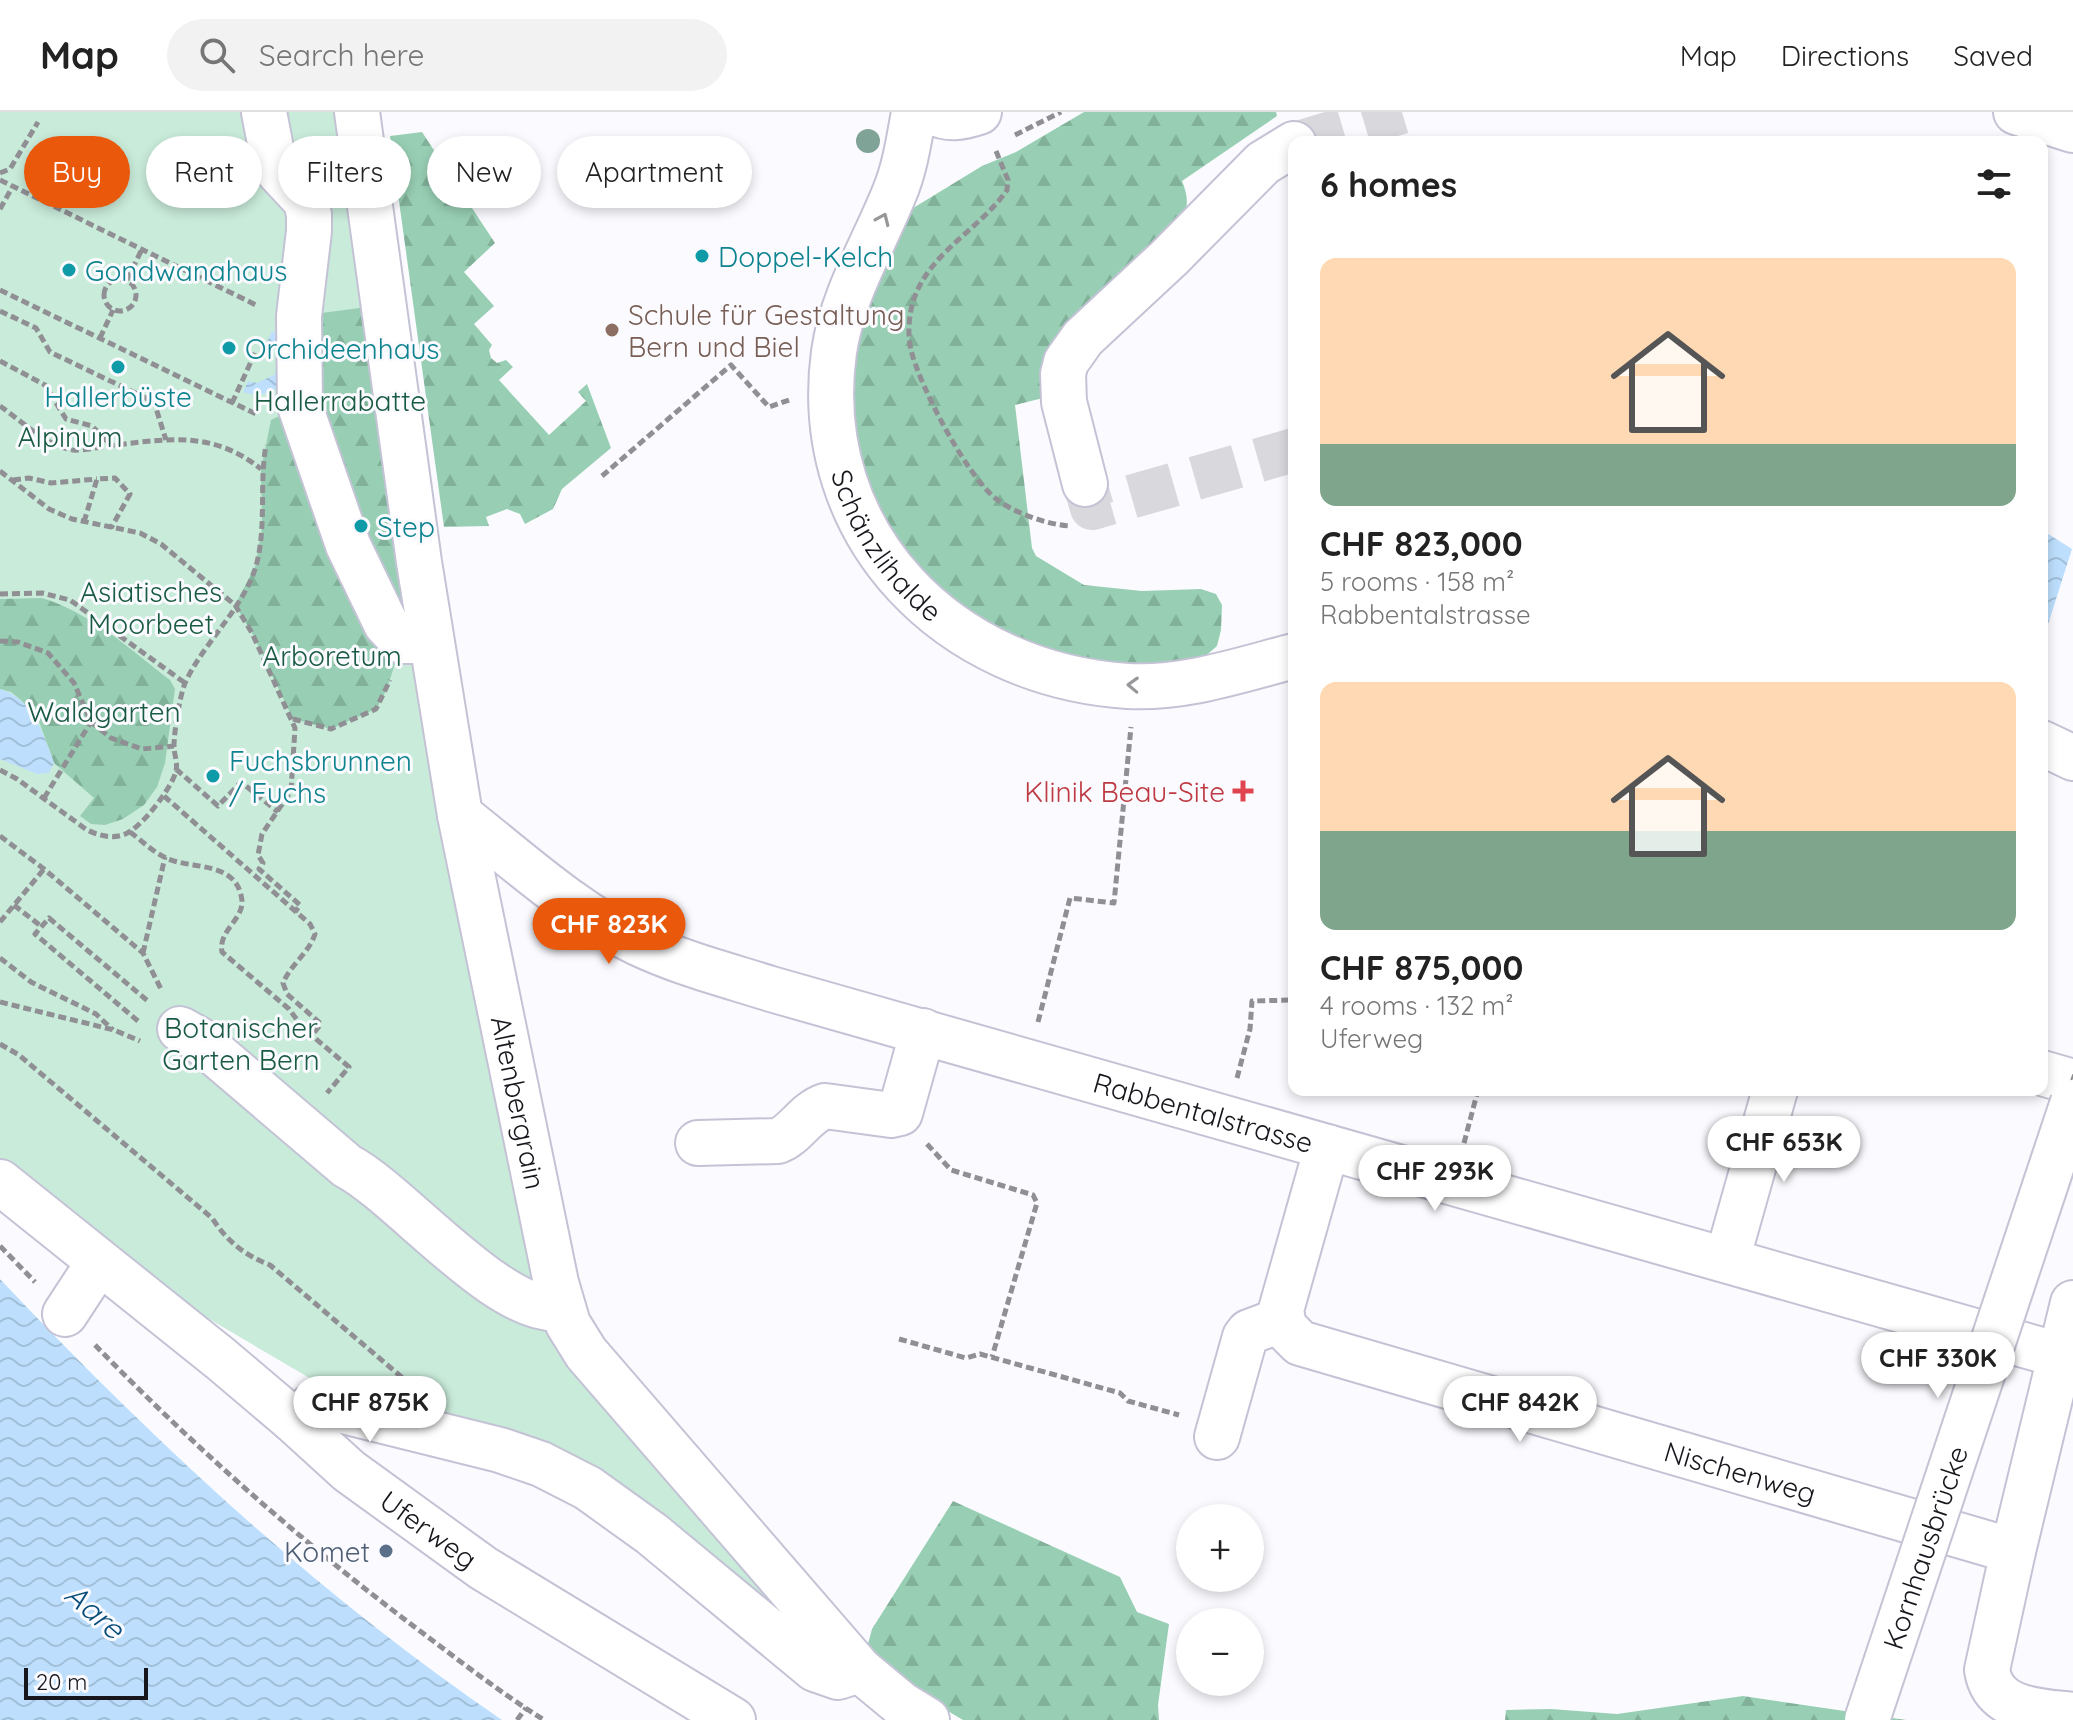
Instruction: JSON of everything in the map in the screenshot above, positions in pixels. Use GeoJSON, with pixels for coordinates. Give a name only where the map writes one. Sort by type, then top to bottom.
{"type":"FeatureCollection","features":[{"type":"Feature","properties":{"kind":"street"},"geometry":{"type":"LineString","coordinates":[[264,112],[273,159],[279,172],[306,201],[309,215],[299,316],[300,406],[348,545],[368,591],[396,637],[408,642],[431,641]]}},
{"type":"Feature","properties":{"kind":"street","name":"Altenbergrain"},"geometry":{"type":"LineString","coordinates":[[357,112],[431,641],[460,815],[530,1167],[563,1308],[586,1353],[860,1670],[901,1704],[927,1720]]}},
{"type":"Feature","properties":{"kind":"street","name":"Schänzlihalde"},"geometry":{"type":"LineString","coordinates":[[914,112],[901,177],[842,313],[834,352],[831,428],[854,508],[875,545],[912,593],[953,628],[1008,658],[1082,680],[1119,685],[1182,683],[1288,658]]}},
{"type":"Feature","properties":{"kind":"street"},"geometry":{"type":"LineString","coordinates":[[932,112],[986,127]]}},
{"type":"Feature","properties":{"kind":"street"},"geometry":{"type":"LineString","coordinates":[[2018,112],[2073,130]]}},
{"type":"Feature","properties":{"kind":"street"},"geometry":{"type":"LineString","coordinates":[[1085,484],[1064,402],[1066,362],[1083,338],[1169,258],[1263,163],[1288,148]]}},
{"type":"Feature","properties":{"kind":"street"},"geometry":{"type":"LineString","coordinates":[[2048,746],[2073,758]]}},
{"type":"Feature","properties":{"kind":"street","name":"Rabbentalstrasse"},"geometry":{"type":"LineString","coordinates":[[460,815],[577,906],[641,945],[771,989],[2066,1357]]}},
{"type":"Feature","properties":{"kind":"street"},"geometry":{"type":"LineString","coordinates":[[698,1143],[778,1141],[825,1106],[891,1115],[900,1113],[923,1031]]}},
{"type":"Feature","properties":{"kind":"street"},"geometry":{"type":"LineString","coordinates":[[156,1033],[198,1039],[347,1166],[365,1176],[453,1253],[529,1303],[550,1310],[563,1308]]}},
{"type":"Feature","properties":{"kind":"street"},"geometry":{"type":"LineString","coordinates":[[2048,1075],[2073,1082]]}},
{"type":"Feature","properties":{"kind":"street"},"geometry":{"type":"LineString","coordinates":[[1727,1260],[1773,1096]]}},
{"type":"Feature","properties":{"kind":"street","name":"Kornhausbrücke"},"geometry":{"type":"LineString","coordinates":[[1867,1720],[2073,1102]]}},
{"type":"Feature","properties":{"kind":"street"},"geometry":{"type":"LineString","coordinates":[[1205,1428],[1245,1337],[1249,1332],[1281,1320],[1283,1302],[1327,1147]]}},
{"type":"Feature","properties":{"kind":"street","name":"Uferweg"},"geometry":{"type":"LineString","coordinates":[[0,1182],[293,1420],[349,1471],[483,1568],[733,1720]]}},
{"type":"Feature","properties":{"kind":"street"},"geometry":{"type":"LineString","coordinates":[[65,1314],[99,1262]]}},
{"type":"Feature","properties":{"kind":"street"},"geometry":{"type":"LineString","coordinates":[[2073,1303],[2066,1357],[2013,1551],[1988,1662],[1989,1679],[1999,1694],[2016,1707],[2073,1715]]}},
{"type":"Feature","properties":{"kind":"street","name":"Nischenweg"},"geometry":{"type":"LineString","coordinates":[[1281,1320],[1288,1333],[1307,1347],[2013,1551]]}},
{"type":"Feature","properties":{"kind":"street"},"geometry":{"type":"LineString","coordinates":[[293,1420],[315,1404],[500,1450],[541,1464],[588,1488],[652,1534],[815,1669],[838,1677],[860,1670]]}},
{"type":"Feature","properties":{"kind":"path"},"geometry":{"type":"LineString","coordinates":[[0,173],[10,169],[38,122]]}},
{"type":"Feature","properties":{"kind":"path"},"geometry":{"type":"LineString","coordinates":[[986,127],[1008,180],[1007,190],[923,279],[911,312],[911,349],[919,373],[956,448],[984,488],[1008,507],[1042,520],[1073,525]]}},
{"type":"Feature","properties":{"kind":"path"},"geometry":{"type":"LineString","coordinates":[[0,180],[274,313],[299,316]]}},
{"type":"Feature","properties":{"kind":"path"},"geometry":{"type":"LineString","coordinates":[[0,209],[13,186]]}},
{"type":"Feature","properties":{"kind":"path"},"geometry":{"type":"LineString","coordinates":[[127,280],[142,249]]}},
{"type":"Feature","properties":{"kind":"path"},"geometry":{"type":"LineString","coordinates":[[114,279],[127,280],[135,289],[134,303],[125,311],[113,310],[104,300],[104,289],[114,279]]}},
{"type":"Feature","properties":{"kind":"path"},"geometry":{"type":"LineString","coordinates":[[0,290],[271,420]]}},
{"type":"Feature","properties":{"kind":"path"},"geometry":{"type":"LineString","coordinates":[[99,338],[113,310]]}},
{"type":"Feature","properties":{"kind":"path"},"geometry":{"type":"LineString","coordinates":[[0,311],[36,328],[50,352],[154,402],[166,440]]}},
{"type":"Feature","properties":{"kind":"path"},"geometry":{"type":"LineString","coordinates":[[0,361],[45,385],[66,419],[92,426],[111,445]]}},
{"type":"Feature","properties":{"kind":"path"},"geometry":{"type":"LineString","coordinates":[[602,476],[731,365],[769,407],[794,398]]}},
{"type":"Feature","properties":{"kind":"path"},"geometry":{"type":"LineString","coordinates":[[0,406],[50,442],[74,450],[166,440],[207,442],[226,447],[261,469]]}},
{"type":"Feature","properties":{"kind":"path"},"geometry":{"type":"LineString","coordinates":[[0,770],[87,830],[112,837],[130,832],[164,796],[176,769],[174,746],[185,683],[235,605],[255,567],[262,528],[261,469],[269,433]]}},
{"type":"Feature","properties":{"kind":"path"},"geometry":{"type":"LineString","coordinates":[[0,471],[49,509],[84,522],[140,533],[161,544],[235,605],[252,633],[295,728],[291,791],[262,834],[258,855],[263,863],[259,869],[300,905],[295,912]]}},
{"type":"Feature","properties":{"kind":"path"},"geometry":{"type":"LineString","coordinates":[[12,481],[29,478],[51,483],[115,478],[130,494],[111,528]]}},
{"type":"Feature","properties":{"kind":"path"},"geometry":{"type":"LineString","coordinates":[[84,522],[97,479]]}},
{"type":"Feature","properties":{"kind":"path"},"geometry":{"type":"LineString","coordinates":[[0,594],[42,593],[70,600],[185,683]]}},
{"type":"Feature","properties":{"kind":"path"},"geometry":{"type":"LineString","coordinates":[[0,641],[18,642],[48,653],[74,683],[91,722],[111,738],[142,749],[174,746]]}},
{"type":"Feature","properties":{"kind":"path"},"geometry":{"type":"LineString","coordinates":[[293,719],[331,729],[376,709]]}},
{"type":"Feature","properties":{"kind":"path"},"geometry":{"type":"LineString","coordinates":[[44,798],[91,722]]}},
{"type":"Feature","properties":{"kind":"path"},"geometry":{"type":"LineString","coordinates":[[1026,1018],[1038,1022],[1070,898],[1114,903],[1129,761]]}},
{"type":"Feature","properties":{"kind":"path"},"geometry":{"type":"LineString","coordinates":[[176,769],[218,806],[241,782],[278,812]]}},
{"type":"Feature","properties":{"kind":"path"},"geometry":{"type":"LineString","coordinates":[[164,796],[310,924],[315,934],[311,945],[288,971],[283,983],[287,994],[321,1024],[312,1035]]}},
{"type":"Feature","properties":{"kind":"path"},"geometry":{"type":"LineString","coordinates":[[130,832],[165,857],[182,863],[214,867],[235,884],[242,900],[241,909],[223,937],[222,952],[289,1009],[312,1035],[349,1067],[319,1102]]}},
{"type":"Feature","properties":{"kind":"path"},"geometry":{"type":"LineString","coordinates":[[0,836],[143,953]]}},
{"type":"Feature","properties":{"kind":"path"},"geometry":{"type":"LineString","coordinates":[[156,1033],[143,953],[165,857]]}},
{"type":"Feature","properties":{"kind":"path"},"geometry":{"type":"LineString","coordinates":[[0,922],[44,869]]}},
{"type":"Feature","properties":{"kind":"path"},"geometry":{"type":"LineString","coordinates":[[14,905],[42,927]]}},
{"type":"Feature","properties":{"kind":"path"},"geometry":{"type":"LineString","coordinates":[[49,918],[156,1033],[35,934],[49,918]]}},
{"type":"Feature","properties":{"kind":"path"},"geometry":{"type":"LineString","coordinates":[[0,958],[31,982],[96,1014],[114,1030]]}},
{"type":"Feature","properties":{"kind":"path"},"geometry":{"type":"LineString","coordinates":[[1242,1061],[1250,1029],[1252,1001],[1288,1000]]}},
{"type":"Feature","properties":{"kind":"path"},"geometry":{"type":"LineString","coordinates":[[0,1002],[114,1030],[137,1039],[156,1033]]}},
{"type":"Feature","properties":{"kind":"path"},"geometry":{"type":"LineString","coordinates":[[0,1044],[19,1055],[212,1218],[222,1234],[248,1256],[270,1265],[410,1384]]}},
{"type":"Feature","properties":{"kind":"path"},"geometry":{"type":"LineString","coordinates":[[1470,1120],[1476,1096]]}},
{"type":"Feature","properties":{"kind":"path"},"geometry":{"type":"LineString","coordinates":[[900,1113],[951,1170],[1036,1198],[992,1357]]}},
{"type":"Feature","properties":{"kind":"path"},"geometry":{"type":"LineString","coordinates":[[0,1246],[152,1404],[292,1530],[387,1607],[544,1720]]}},
{"type":"Feature","properties":{"kind":"path"},"geometry":{"type":"LineString","coordinates":[[899,1339],[966,1358],[980,1354],[1120,1393],[1128,1401],[1205,1428]]}},
{"type":"Feature","properties":{"kind":"path"},"geometry":{"type":"LineString","coordinates":[[517,1720],[526,1708]]}},
{"type":"Feature","properties":{"kind":"green space","name":"Botanischer Garten Bern"},"geometry":{"type":"Polygon","coordinates":[[[0,112],[340,112],[344,136],[278,136],[278,208],[357,208],[545,1287],[824,1660],[650,1513],[318,1383],[153,1286],[0,1159],[0,112]]]}},
{"type":"Feature","properties":{"kind":"green space"},"geometry":{"type":"Polygon","coordinates":[[[1084,112],[1276,112],[1277,116],[1182,181],[1187,201],[1182,221],[1047,397],[1015,405],[1032,548],[1036,556],[1084,585],[1142,591],[1201,589],[1216,594],[1222,605],[1221,630],[1217,646],[1201,660],[1178,664],[1111,666],[1009,639],[924,581],[868,496],[849,394],[858,327],[905,213],[982,166],[1016,152],[1084,112]]]}},
{"type":"Feature","properties":{"kind":"green space"},"geometry":{"type":"Polygon","coordinates":[[[422,132],[427,140],[427,208],[472,208],[495,243],[464,272],[494,306],[474,324],[492,345],[489,350],[491,358],[497,363],[506,360],[513,367],[499,380],[549,435],[586,401],[578,392],[587,384],[611,448],[562,489],[553,509],[525,524],[520,514],[507,509],[486,517],[489,526],[444,527],[400,208],[411,208],[411,136],[390,136],[422,132]]]}},
{"type":"Feature","properties":{"kind":"green space"},"geometry":{"type":"Polygon","coordinates":[[[367,307],[416,642],[402,641],[387,689],[376,709],[331,729],[293,719],[252,633],[235,605],[255,567],[262,528],[261,469],[271,420],[300,406],[299,316],[367,307]]]}},
{"type":"Feature","properties":{"kind":"green space","name":"Waldgarten"},"geometry":{"type":"Polygon","coordinates":[[[42,598],[77,613],[109,633],[170,680],[175,689],[165,763],[157,787],[144,805],[123,819],[105,825],[91,824],[80,816],[94,798],[54,763],[40,724],[22,701],[11,692],[0,689],[0,599],[42,598]]]}},
{"type":"Feature","properties":{"kind":"green space"},"geometry":{"type":"Polygon","coordinates":[[[953,1501],[1120,1577],[1137,1612],[1169,1624],[1158,1705],[1159,1720],[963,1720],[904,1685],[865,1655],[872,1629],[953,1501]]]}},
{"type":"Feature","properties":{"kind":"green space"},"geometry":{"type":"Polygon","coordinates":[[[1743,1696],[1906,1720],[1505,1720],[1506,1710],[1551,1709],[1617,1714],[1743,1696]]]}},
{"type":"Feature","properties":{"kind":"water"},"geometry":{"type":"Polygon","coordinates":[[[272,331],[284,340],[284,383],[264,394],[243,392],[248,381],[257,383],[274,375],[278,357],[267,342],[272,331]]]}},
{"type":"Feature","properties":{"kind":"water"},"geometry":{"type":"Polygon","coordinates":[[[2048,534],[2072,549],[2048,624],[2048,534]]]}},
{"type":"Feature","properties":{"kind":"water"},"geometry":{"type":"Polygon","coordinates":[[[0,689],[21,701],[35,718],[54,763],[49,773],[37,774],[0,759],[0,689]]]}},
{"type":"Feature","properties":{"kind":"water","name":"Aare"},"geometry":{"type":"Polygon","coordinates":[[[0,1279],[117,1399],[239,1513],[367,1621],[502,1720],[0,1720],[0,1279]]]}},
{"type":"Feature","properties":{"kind":"tunnel"},"geometry":{"type":"LineString","coordinates":[[1321,136],[1402,112]]}},
{"type":"Feature","properties":{"kind":"tunnel"},"geometry":{"type":"LineString","coordinates":[[1085,484],[1092,508],[1288,452]]}},
{"type":"Feature","properties":{"kind":"tram line"},"geometry":{"type":"LineString","coordinates":[[1858,1720],[2073,1075]]}},
{"type":"Feature","properties":{"kind":"tram line"},"geometry":{"type":"LineString","coordinates":[[1876,1720],[2073,1129]]}},
{"type":"Feature","properties":{"kind":"place","name":"Doppel-Kelch"},"geometry":{"type":"Point","coordinates":[702,256]}},
{"type":"Feature","properties":{"kind":"place","name":"Gondwanahaus"},"geometry":{"type":"Point","coordinates":[69,270]}},
{"type":"Feature","properties":{"kind":"place","name":"Schule für Gestaltung Bern und Biel"},"geometry":{"type":"Point","coordinates":[612,330]}},
{"type":"Feature","properties":{"kind":"place","name":"Orchideenhaus"},"geometry":{"type":"Point","coordinates":[229,348]}},
{"type":"Feature","properties":{"kind":"place","name":"Hallerbüste"},"geometry":{"type":"Point","coordinates":[118,367]}},
{"type":"Feature","properties":{"kind":"place","name":"Step"},"geometry":{"type":"Point","coordinates":[361,526]}},
{"type":"Feature","properties":{"kind":"place","name":"Fuchsbrunnen / Fuchs"},"geometry":{"type":"Point","coordinates":[213,776]}},
{"type":"Feature","properties":{"kind":"place","name":"Klinik Beau-Site"},"geometry":{"type":"Point","coordinates":[1243,791]}},
{"type":"Feature","properties":{"kind":"place","name":"Komet"},"geometry":{"type":"Point","coordinates":[386,1551]}},
{"type":"Feature","properties":{"kind":"park label","name":"Hallerrabatte"},"geometry":{"type":"Point","coordinates":[340,400]}},
{"type":"Feature","properties":{"kind":"park label","name":"Alpinum"},"geometry":{"type":"Point","coordinates":[70,436]}},
{"type":"Feature","properties":{"kind":"park label","name":"Asiatisches Moorbeet"},"geometry":{"type":"Point","coordinates":[151,607]}},
{"type":"Feature","properties":{"kind":"park label","name":"Arboretum"},"geometry":{"type":"Point","coordinates":[332,655]}}]}
